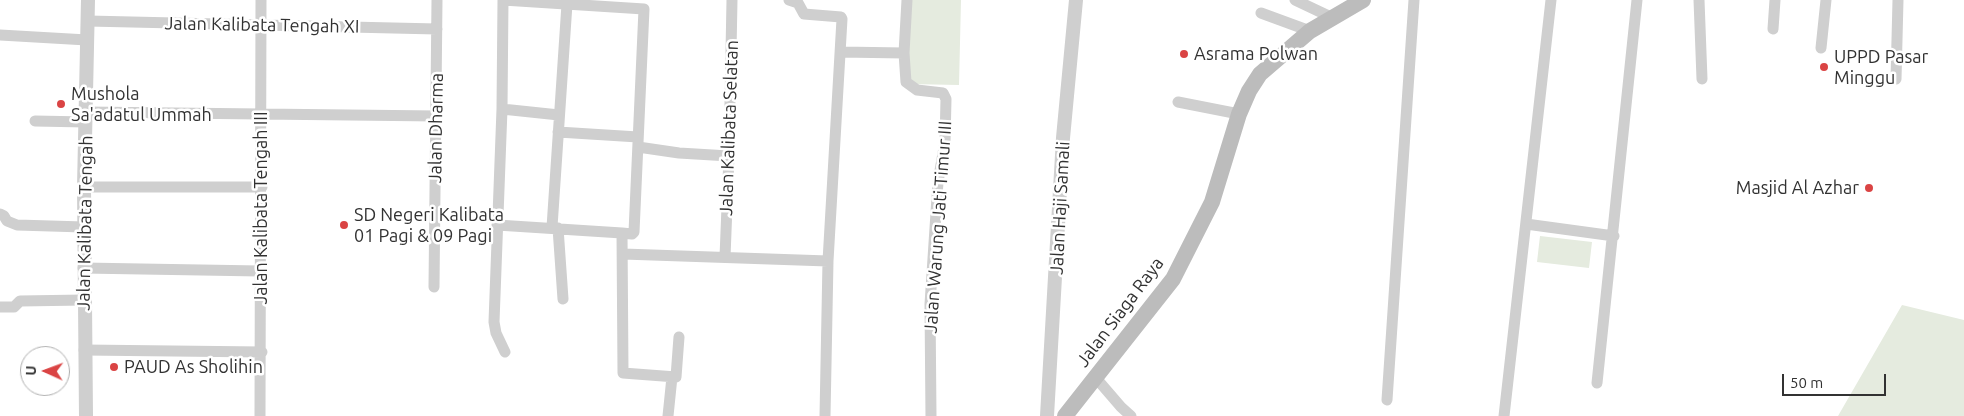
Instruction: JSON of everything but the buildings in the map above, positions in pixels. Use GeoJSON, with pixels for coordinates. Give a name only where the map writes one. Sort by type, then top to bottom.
{"type":"FeatureCollection","features":[{"type":"Feature","properties":{"kind":"main road","name":"Jalan Siaga Raya"},"geometry":{"type":"LineString","coordinates":[[1065,416],[1173,279],[1212,202],[1239,114],[1249,91],[1260,74],[1310,31],[1363,0]]}},
{"type":"Feature","properties":{"kind":"street","name":"Jalan Kalibata Tengah"},"geometry":{"type":"LineString","coordinates":[[86,416],[83,268],[88,0]]}},
{"type":"Feature","properties":{"kind":"street","name":"Jalan Kalibata Tengah III"},"geometry":{"type":"LineString","coordinates":[[260,416],[262,352],[260,271],[262,186],[261,0]]}},
{"type":"Feature","properties":{"kind":"street","name":"Jalan Dharma"},"geometry":{"type":"LineString","coordinates":[[434,287],[437,0]]}},
{"type":"Feature","properties":{"kind":"street"},"geometry":{"type":"LineString","coordinates":[[497,225],[632,234],[634,232],[644,9],[503,0],[502,109],[497,225],[494,322],[496,333],[505,352]]}},
{"type":"Feature","properties":{"kind":"street","name":"Jalan Kalibata Selatan"},"geometry":{"type":"LineString","coordinates":[[725,257],[732,0]]}},
{"type":"Feature","properties":{"kind":"street"},"geometry":{"type":"LineString","coordinates":[[789,0],[798,3],[804,14],[841,17],[843,26],[828,261],[824,416]]}},
{"type":"Feature","properties":{"kind":"street"},"geometry":{"type":"LineString","coordinates":[[842,52],[904,54],[907,0]]}},
{"type":"Feature","properties":{"kind":"street","name":"Jalan Haji Samali"},"geometry":{"type":"LineString","coordinates":[[1047,416],[1064,138],[1076,0]]}},
{"type":"Feature","properties":{"kind":"street"},"geometry":{"type":"LineString","coordinates":[[1295,0],[1332,18]]}},
{"type":"Feature","properties":{"kind":"street"},"geometry":{"type":"LineString","coordinates":[[1387,400],[1414,0]]}},
{"type":"Feature","properties":{"kind":"street"},"geometry":{"type":"LineString","coordinates":[[1504,416],[1552,0]]}},
{"type":"Feature","properties":{"kind":"street"},"geometry":{"type":"LineString","coordinates":[[1597,383],[1614,236],[1636,0]]}},
{"type":"Feature","properties":{"kind":"street"},"geometry":{"type":"LineString","coordinates":[[1698,0],[1702,79]]}},
{"type":"Feature","properties":{"kind":"street"},"geometry":{"type":"LineString","coordinates":[[1773,29],[1775,0]]}},
{"type":"Feature","properties":{"kind":"street"},"geometry":{"type":"LineString","coordinates":[[1821,48],[1826,0]]}},
{"type":"Feature","properties":{"kind":"street"},"geometry":{"type":"LineString","coordinates":[[1896,79],[1898,0]]}},
{"type":"Feature","properties":{"kind":"street"},"geometry":{"type":"LineString","coordinates":[[563,299],[555,228],[558,132],[568,4]]}},
{"type":"Feature","properties":{"kind":"street"},"geometry":{"type":"LineString","coordinates":[[1261,13],[1310,31]]}},
{"type":"Feature","properties":{"kind":"street","name":"Jalan Kalibata Tengah XI"},"geometry":{"type":"LineString","coordinates":[[88,21],[437,29]]}},
{"type":"Feature","properties":{"kind":"street"},"geometry":{"type":"LineString","coordinates":[[0,35],[87,40]]}},
{"type":"Feature","properties":{"kind":"street","name":"Jalan Warung Jati Timur III"},"geometry":{"type":"LineString","coordinates":[[904,54],[905,78],[908,86],[917,90],[943,93],[946,98],[945,142],[938,182],[930,304],[931,416]]}},
{"type":"Feature","properties":{"kind":"street"},"geometry":{"type":"LineString","coordinates":[[1178,102],[1239,114]]}},
{"type":"Feature","properties":{"kind":"street"},"geometry":{"type":"LineString","coordinates":[[502,109],[559,115]]}},
{"type":"Feature","properties":{"kind":"street"},"geometry":{"type":"LineString","coordinates":[[35,121],[86,117],[262,114],[437,116]]}},
{"type":"Feature","properties":{"kind":"street"},"geometry":{"type":"LineString","coordinates":[[558,132],[638,142],[679,153],[729,156]]}},
{"type":"Feature","properties":{"kind":"street"},"geometry":{"type":"LineString","coordinates":[[84,186],[262,186]]}},
{"type":"Feature","properties":{"kind":"street"},"geometry":{"type":"LineString","coordinates":[[0,214],[7,221],[17,225],[84,227]]}},
{"type":"Feature","properties":{"kind":"street"},"geometry":{"type":"LineString","coordinates":[[1526,224],[1614,236]]}},
{"type":"Feature","properties":{"kind":"street"},"geometry":{"type":"LineString","coordinates":[[622,233],[622,372],[624,374],[674,377]]}},
{"type":"Feature","properties":{"kind":"street"},"geometry":{"type":"LineString","coordinates":[[623,254],[647,256],[681,254],[828,261]]}},
{"type":"Feature","properties":{"kind":"street"},"geometry":{"type":"LineString","coordinates":[[83,268],[260,271]]}},
{"type":"Feature","properties":{"kind":"street"},"geometry":{"type":"LineString","coordinates":[[0,307],[14,307],[20,302],[84,300]]}},
{"type":"Feature","properties":{"kind":"street"},"geometry":{"type":"LineString","coordinates":[[668,416],[679,337]]}},
{"type":"Feature","properties":{"kind":"street"},"geometry":{"type":"LineString","coordinates":[[84,350],[262,352]]}},
{"type":"Feature","properties":{"kind":"street"},"geometry":{"type":"LineString","coordinates":[[1096,378],[1131,416]]}},
{"type":"Feature","properties":{"kind":"shaded area"},"geometry":{"type":"Polygon","coordinates":[[[909,0],[961,0],[959,85],[907,84],[909,0]]]}},
{"type":"Feature","properties":{"kind":"shaded area"},"geometry":{"type":"Polygon","coordinates":[[[1540,236],[1592,242],[1589,268],[1537,262],[1540,236]]]}},
{"type":"Feature","properties":{"kind":"shaded area"},"geometry":{"type":"Polygon","coordinates":[[[1902,305],[1964,320],[1964,416],[1838,416],[1902,305]]]}},
{"type":"Feature","properties":{"kind":"place","name":"Asrama Polwan"},"geometry":{"type":"Point","coordinates":[1184,54]}},
{"type":"Feature","properties":{"kind":"place","name":"UPPD Pasar Minggu"},"geometry":{"type":"Point","coordinates":[1824,67]}},
{"type":"Feature","properties":{"kind":"place","name":"Mushola Sa'adatul Ummah"},"geometry":{"type":"Point","coordinates":[61,104]}},
{"type":"Feature","properties":{"kind":"place","name":"Masjid Al Azhar"},"geometry":{"type":"Point","coordinates":[1869,188]}},
{"type":"Feature","properties":{"kind":"place","name":"SD Negeri Kalibata 01 Pagi & 09 Pagi"},"geometry":{"type":"Point","coordinates":[344,225]}},
{"type":"Feature","properties":{"kind":"place","name":"PAUD As Sholihin"},"geometry":{"type":"Point","coordinates":[114,367]}}]}
